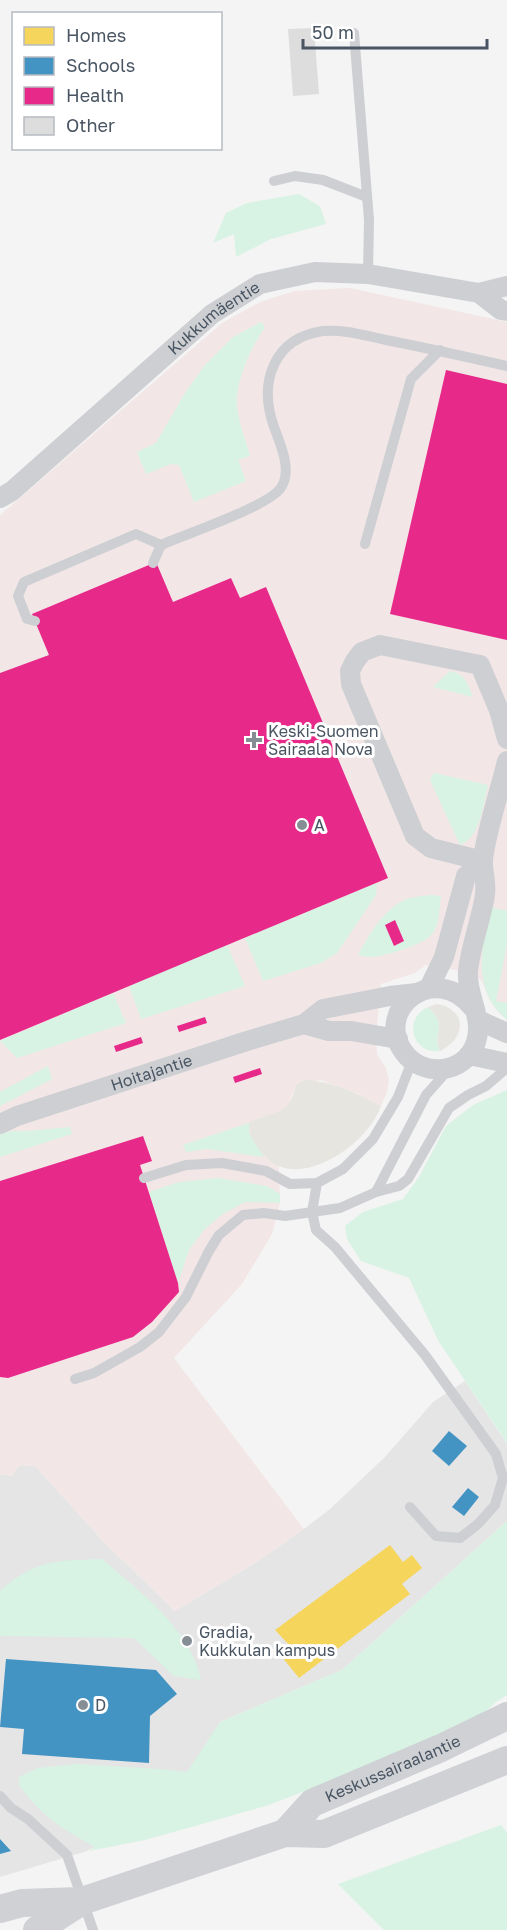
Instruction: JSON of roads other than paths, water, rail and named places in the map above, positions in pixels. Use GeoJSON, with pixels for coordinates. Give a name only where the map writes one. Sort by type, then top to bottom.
{"type":"FeatureCollection","features":[{"type":"Feature","properties":{"kind":"main road","name":"Keskussairaalantie"},"geometry":{"type":"LineString","coordinates":[[285,1833],[312,1803],[441,1748],[507,1716]]}},
{"type":"Feature","properties":{"kind":"main road","name":"Keskussairaalantie"},"geometry":{"type":"LineString","coordinates":[[37,1930],[82,1901],[285,1833],[324,1834],[507,1760]]}},
{"type":"Feature","properties":{"kind":"main road","name":"Keskussairaalantie"},"geometry":{"type":"LineString","coordinates":[[0,1909],[22,1903],[82,1901]]}},
{"type":"Feature","properties":{"kind":"street","name":"Kukkumäentie"},"geometry":{"type":"LineString","coordinates":[[0,498],[12,491],[212,314],[260,284],[315,272],[368,274],[479,293],[507,286]]}},
{"type":"Feature","properties":{"kind":"street","name":"Kukkumäentie"},"geometry":{"type":"LineString","coordinates":[[479,293],[501,310],[507,311]]}},
{"type":"Feature","properties":{"kind":"street"},"geometry":{"type":"LineString","coordinates":[[483,861],[431,848],[415,836],[351,684],[350,671],[362,652],[380,645],[480,665],[499,710],[507,740]]}},
{"type":"Feature","properties":{"kind":"street"},"geometry":{"type":"LineString","coordinates":[[507,761],[483,861],[485,896],[468,972],[476,1014],[479,1033],[476,1045],[460,1063],[450,1068],[438,1070],[424,1068],[412,1061],[403,1051],[396,1025],[399,1012],[406,1001],[423,991],[442,987],[454,990],[465,998],[476,1014],[507,1033]]}},
{"type":"Feature","properties":{"kind":"street"},"geometry":{"type":"LineString","coordinates":[[423,991],[444,957],[466,876],[483,861]]}},
{"type":"Feature","properties":{"kind":"street","name":"Hoitajantie"},"geometry":{"type":"LineString","coordinates":[[0,1124],[71,1098],[304,1024],[323,1009],[423,991]]}},
{"type":"Feature","properties":{"kind":"street"},"geometry":{"type":"LineString","coordinates":[[304,1024],[328,1031],[351,1031],[398,1039]]}},
{"type":"Feature","properties":{"kind":"street"},"geometry":{"type":"LineString","coordinates":[[469,1055],[507,1063]]}},
{"type":"Feature","properties":{"kind":"lane"},"geometry":{"type":"LineString","coordinates":[[354,33],[369,220],[368,274]]}},
{"type":"Feature","properties":{"kind":"lane"},"geometry":{"type":"LineString","coordinates":[[274,181],[295,176],[323,180],[367,197]]}},
{"type":"Feature","properties":{"kind":"lane"},"geometry":{"type":"LineString","coordinates":[[35,621],[27,619],[18,596],[24,582],[136,534],[161,544],[264,502],[281,489],[286,466],[268,408],[268,381],[277,360],[294,342],[307,334],[341,331],[507,366]]}},
{"type":"Feature","properties":{"kind":"lane"},"geometry":{"type":"LineString","coordinates":[[364,544],[411,379],[440,351]]}},
{"type":"Feature","properties":{"kind":"lane"},"geometry":{"type":"LineString","coordinates":[[153,563],[161,544]]}},
{"type":"Feature","properties":{"kind":"lane"},"geometry":{"type":"LineString","coordinates":[[144,1178],[186,1165],[222,1164],[266,1172],[291,1184],[317,1182],[343,1169],[374,1139],[398,1097],[412,1061]]}},
{"type":"Feature","properties":{"kind":"lane"},"geometry":{"type":"LineString","coordinates":[[376,1192],[426,1095],[450,1068]]}},
{"type":"Feature","properties":{"kind":"lane"},"geometry":{"type":"LineString","coordinates":[[75,1379],[94,1373],[140,1347],[159,1332],[186,1297],[219,1235],[243,1215],[264,1213],[285,1216],[340,1208],[376,1192],[399,1186],[408,1179],[449,1108],[486,1086],[507,1068]]}},
{"type":"Feature","properties":{"kind":"lane"},"geometry":{"type":"LineString","coordinates":[[317,1182],[312,1212],[316,1230],[335,1247],[425,1355],[496,1454],[503,1478],[495,1505],[478,1524],[460,1538],[436,1536],[410,1507]]}},
{"type":"Feature","properties":{"kind":"lane"},"geometry":{"type":"LineString","coordinates":[[0,1796],[10,1808],[28,1818],[67,1855],[93,1930]]}},
{"type":"Feature","properties":{"kind":"place","name":"Keski-Suomen Sairaala Nova"},"geometry":{"type":"Point","coordinates":[254,740]}},
{"type":"Feature","properties":{"kind":"place","name":"A"},"geometry":{"type":"Point","coordinates":[302,825]}},
{"type":"Feature","properties":{"kind":"place","name":"Gradia, Kukkulan kampus"},"geometry":{"type":"Point","coordinates":[187,1641]}},
{"type":"Feature","properties":{"kind":"place","name":"D"},"geometry":{"type":"Point","coordinates":[83,1705]}}]}
